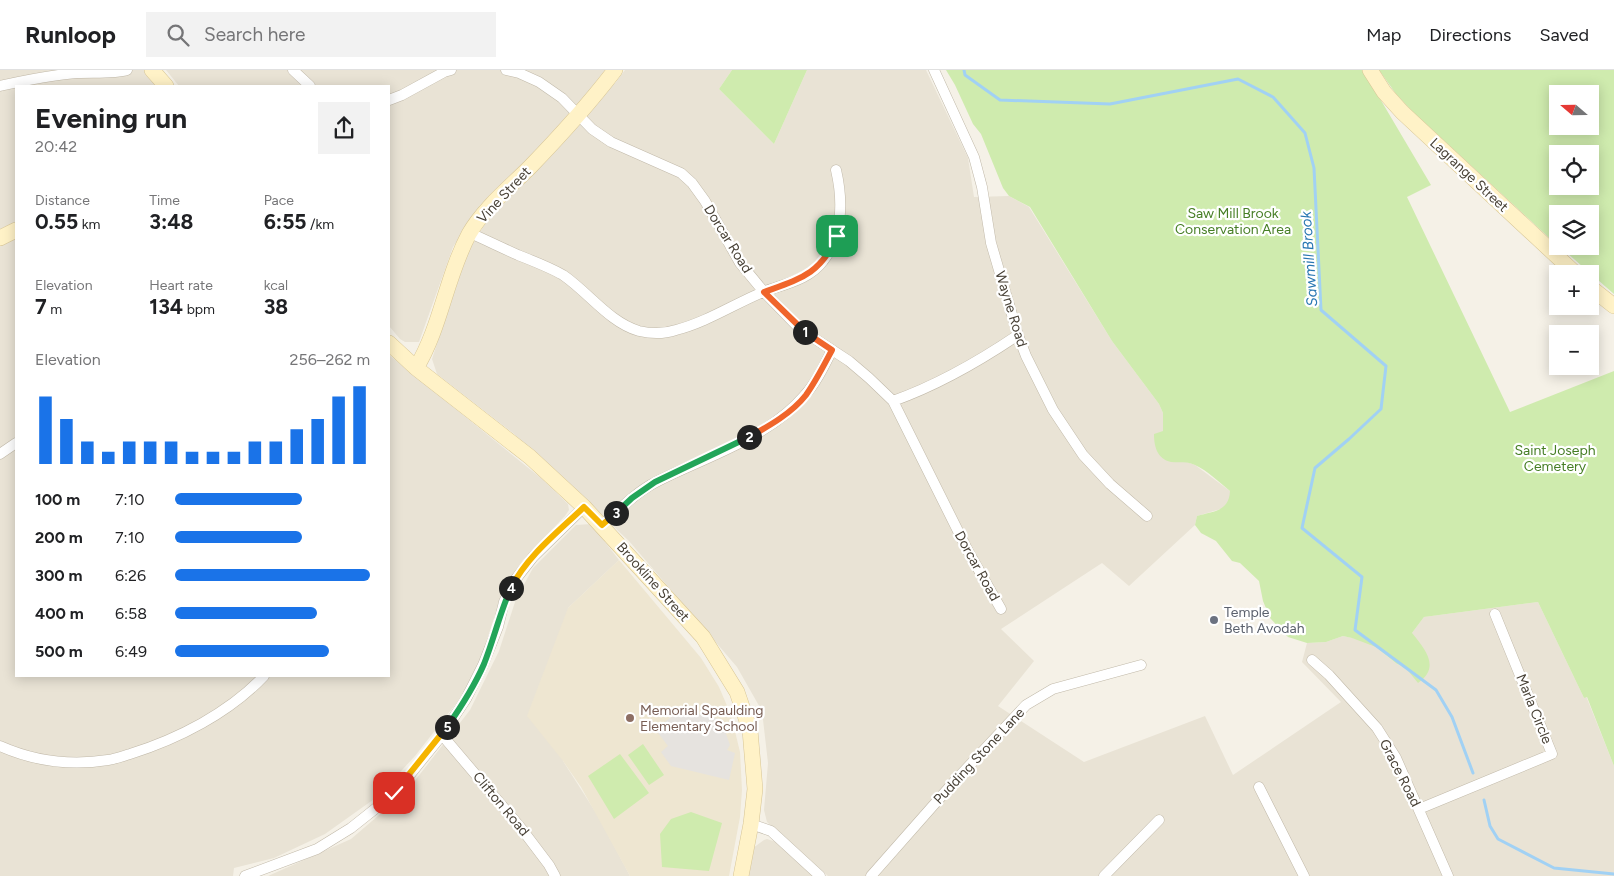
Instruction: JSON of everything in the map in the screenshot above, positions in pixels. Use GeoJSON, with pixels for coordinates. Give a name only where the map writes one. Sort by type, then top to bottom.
{"type":"FeatureCollection","features":[{"type":"Feature","properties":{"kind":"main road"},"geometry":{"type":"LineString","coordinates":[[152,70],[165,85]]}},
{"type":"Feature","properties":{"kind":"main road","name":"Vine Street"},"geometry":{"type":"LineString","coordinates":[[416,368],[426,352],[458,258],[470,233],[496,200],[578,116],[615,70]]}},
{"type":"Feature","properties":{"kind":"main road","name":"Lagrange Street"},"geometry":{"type":"LineString","coordinates":[[1370,70],[1384,92],[1402,112],[1566,265]]}},
{"type":"Feature","properties":{"kind":"main road"},"geometry":{"type":"LineString","coordinates":[[0,238],[15,230]]}},
{"type":"Feature","properties":{"kind":"main road"},"geometry":{"type":"LineString","coordinates":[[1599,294],[1614,306]]}},
{"type":"Feature","properties":{"kind":"main road","name":"Brookline Street"},"geometry":{"type":"LineString","coordinates":[[390,344],[416,368],[530,457],[584,507],[703,637],[737,692],[750,730],[755,789],[751,824],[741,876]]}},
{"type":"Feature","properties":{"kind":"street"},"geometry":{"type":"LineString","coordinates":[[0,86],[52,75],[100,71],[121,72],[127,70]]}},
{"type":"Feature","properties":{"kind":"street"},"geometry":{"type":"LineString","coordinates":[[293,70],[309,85]]}},
{"type":"Feature","properties":{"kind":"street"},"geometry":{"type":"LineString","coordinates":[[390,100],[451,70]]}},
{"type":"Feature","properties":{"kind":"street","name":"Dorcar Road"},"geometry":{"type":"LineString","coordinates":[[506,70],[519,73],[539,82],[562,98],[592,129],[610,142],[681,173],[692,183],[740,263],[764,292],[800,329],[849,361],[893,401],[968,551],[1001,609]]}},
{"type":"Feature","properties":{"kind":"street","name":"Wayne Road"},"geometry":{"type":"LineString","coordinates":[[934,70],[974,157],[982,186],[991,242],[1026,356],[1053,410],[1083,455],[1110,484],[1147,516]]}},
{"type":"Feature","properties":{"kind":"street"},"geometry":{"type":"LineString","coordinates":[[470,233],[560,274],[579,286],[611,316],[624,325],[655,334],[677,330],[707,319],[764,292],[797,280],[822,263],[831,250],[837,236],[840,212],[840,187],[836,170]]}},
{"type":"Feature","properties":{"kind":"street"},"geometry":{"type":"LineString","coordinates":[[893,401],[917,393],[954,375],[1018,335]]}},
{"type":"Feature","properties":{"kind":"street"},"geometry":{"type":"LineString","coordinates":[[602,525],[632,498],[655,482],[737,444],[769,426],[805,396],[832,350]]}},
{"type":"Feature","properties":{"kind":"street"},"geometry":{"type":"LineString","coordinates":[[0,454],[15,444]]}},
{"type":"Feature","properties":{"kind":"street"},"geometry":{"type":"LineString","coordinates":[[242,876],[317,849],[351,828],[394,793],[442,735],[466,699],[483,665],[498,628],[504,602],[515,580],[533,557],[584,507]]}},
{"type":"Feature","properties":{"kind":"street","name":"Marla Circle"},"geometry":{"type":"LineString","coordinates":[[1419,809],[1552,754],[1496,614]]}},
{"type":"Feature","properties":{"kind":"street","name":"Grace Road"},"geometry":{"type":"LineString","coordinates":[[1312,660],[1329,675],[1377,728],[1396,758],[1448,876]]}},
{"type":"Feature","properties":{"kind":"street","name":"Pudding Stone Lane"},"geometry":{"type":"LineString","coordinates":[[871,876],[953,783],[1026,705],[1053,689],[1141,665]]}},
{"type":"Feature","properties":{"kind":"street"},"geometry":{"type":"LineString","coordinates":[[0,746],[19,755],[44,761],[108,760],[143,750],[184,732],[233,702],[253,688],[263,677]]}},
{"type":"Feature","properties":{"kind":"street","name":"Clifton Road"},"geometry":{"type":"LineString","coordinates":[[442,735],[550,864],[555,876]]}},
{"type":"Feature","properties":{"kind":"street"},"geometry":{"type":"LineString","coordinates":[[1258,787],[1304,876]]}},
{"type":"Feature","properties":{"kind":"street"},"geometry":{"type":"LineString","coordinates":[[1104,876],[1159,820]]}},
{"type":"Feature","properties":{"kind":"street"},"geometry":{"type":"LineString","coordinates":[[751,824],[771,831],[820,876]]}},
{"type":"Feature","properties":{"kind":"shaded area"},"geometry":{"type":"Polygon","coordinates":[[[0,70],[146,70],[157,85],[15,85],[15,677],[390,677],[390,356],[542,479],[568,504],[569,510],[523,560],[507,584],[481,658],[462,696],[415,756],[377,797],[325,834],[274,858],[234,868],[233,876],[0,876],[0,70]]]}},
{"type":"Feature","properties":{"kind":"shaded area"},"geometry":{"type":"Polygon","coordinates":[[[166,70],[605,70],[561,126],[480,205],[453,247],[419,342],[405,342],[390,327],[390,85],[178,85],[166,70]]]}},
{"type":"Feature","properties":{"kind":"shaded area"},"geometry":{"type":"Polygon","coordinates":[[[625,70],[732,70],[719,89],[774,144],[807,70],[926,70],[968,158],[974,197],[1009,196],[1029,207],[1112,341],[1159,404],[1163,413],[1163,432],[1171,462],[1187,462],[1195,465],[1230,491],[1230,501],[1224,508],[1197,516],[1195,525],[1129,586],[1102,563],[1001,629],[1034,661],[998,706],[1084,762],[1205,716],[1233,775],[1341,702],[1302,662],[1307,643],[1326,642],[1343,636],[1362,640],[1370,642],[1397,664],[1405,667],[1412,633],[1424,617],[1538,602],[1584,698],[1586,696],[1614,766],[1614,876],[828,876],[767,822],[764,810],[768,763],[762,711],[737,667],[629,541],[513,433],[437,374],[432,359],[467,253],[490,216],[616,82],[625,70]]]}},
{"type":"Feature","properties":{"kind":"shaded area"},"geometry":{"type":"Polygon","coordinates":[[[591,524],[619,560],[568,608],[563,761],[598,816],[630,876],[268,876],[351,839],[406,792],[470,710],[499,651],[516,599],[533,568],[576,525],[591,524]]]}},
{"type":"Feature","properties":{"kind":"shaded area","name":"Memorial Spaulding Elementary School"},"geometry":{"type":"Polygon","coordinates":[[[619,560],[701,658],[719,687],[731,715],[740,752],[742,790],[740,817],[729,876],[630,876],[581,787],[527,716],[568,608],[619,560]]]}},
{"type":"Feature","properties":{"kind":"shaded area"},"geometry":{"type":"Polygon","coordinates":[[[685,710],[722,720],[721,727],[725,731],[730,745],[727,750],[735,753],[729,780],[671,766],[661,752],[668,746],[655,729],[677,713],[679,714],[685,710]]]}},
{"type":"Feature","properties":{"kind":"shaded area"},"geometry":{"type":"Polygon","coordinates":[[[767,839],[779,843],[813,876],[748,876],[753,848],[767,839]]]}},
{"type":"Feature","properties":{"kind":"green space"},"geometry":{"type":"Polygon","coordinates":[[[732,70],[807,70],[774,144],[719,89],[732,70]]]}},
{"type":"Feature","properties":{"kind":"green space","name":"Saw Mill Brook Conservation Area"},"geometry":{"type":"Polygon","coordinates":[[[946,70],[1363,70],[1431,185],[1407,197],[1510,412],[1614,371],[1614,766],[1587,697],[1584,698],[1538,602],[1424,617],[1412,633],[1422,645],[1430,664],[1429,671],[1418,683],[1405,667],[1397,664],[1376,647],[1352,638],[1343,636],[1326,642],[1307,643],[1288,637],[1270,618],[1263,601],[1259,581],[1240,563],[1232,561],[1216,541],[1201,533],[1195,525],[1197,516],[1219,510],[1223,507],[1227,503],[1230,491],[1200,467],[1192,464],[1171,462],[1159,455],[1154,434],[1163,431],[1163,413],[1159,404],[1112,341],[1030,207],[1009,196],[1003,188],[981,134],[973,124],[946,70]]]}},
{"type":"Feature","properties":{"kind":"green space"},"geometry":{"type":"Polygon","coordinates":[[[1379,70],[1614,70],[1614,294],[1599,281],[1599,265],[1581,265],[1569,255],[1599,255],[1599,205],[1549,205],[1549,238],[1396,94],[1379,70]]]}},
{"type":"Feature","properties":{"kind":"green space"},"geometry":{"type":"Polygon","coordinates":[[[643,744],[664,775],[649,785],[628,755],[643,744]]]}},
{"type":"Feature","properties":{"kind":"green space"},"geometry":{"type":"Polygon","coordinates":[[[620,754],[649,793],[614,819],[588,776],[620,754]]]}},
{"type":"Feature","properties":{"kind":"green space"},"geometry":{"type":"Polygon","coordinates":[[[691,812],[722,823],[709,871],[662,867],[660,834],[671,819],[691,812]]]}},
{"type":"Feature","properties":{"kind":"waterway","name":"Sawmill Brook"},"geometry":{"type":"LineString","coordinates":[[964,70],[965,75],[1000,100],[1110,104],[1238,79],[1273,97],[1305,133],[1314,168],[1321,310],[1386,366],[1381,409],[1315,468],[1302,528],[1362,577],[1355,630],[1436,690],[1452,717],[1473,773]]}},
{"type":"Feature","properties":{"kind":"waterway","name":"Sawmill Brook"},"geometry":{"type":"LineString","coordinates":[[1484,800],[1490,826],[1498,839],[1554,868],[1614,874]]}},
{"type":"Feature","properties":{"kind":"place","name":"Temple Beth Avodah"},"geometry":{"type":"Point","coordinates":[1214,620]}},
{"type":"Feature","properties":{"kind":"place","name":"Memorial Spaulding Elementary School"},"geometry":{"type":"Point","coordinates":[630,718]}},
{"type":"Feature","properties":{"kind":"route"},"geometry":{"type":"LineString","coordinates":[[394,793],[442,735],[466,699],[483,665],[498,628],[504,602],[515,580],[533,557],[584,507],[602,525],[632,498],[655,482],[737,444],[769,426],[805,396],[832,350],[800,329],[764,292],[797,280],[812,271],[822,263],[831,250],[837,236]]}},
{"type":"Feature","properties":{"kind":"park label","name":"Saint Joseph Cemetery"},"geometry":{"type":"Point","coordinates":[1555,458]}}]}
